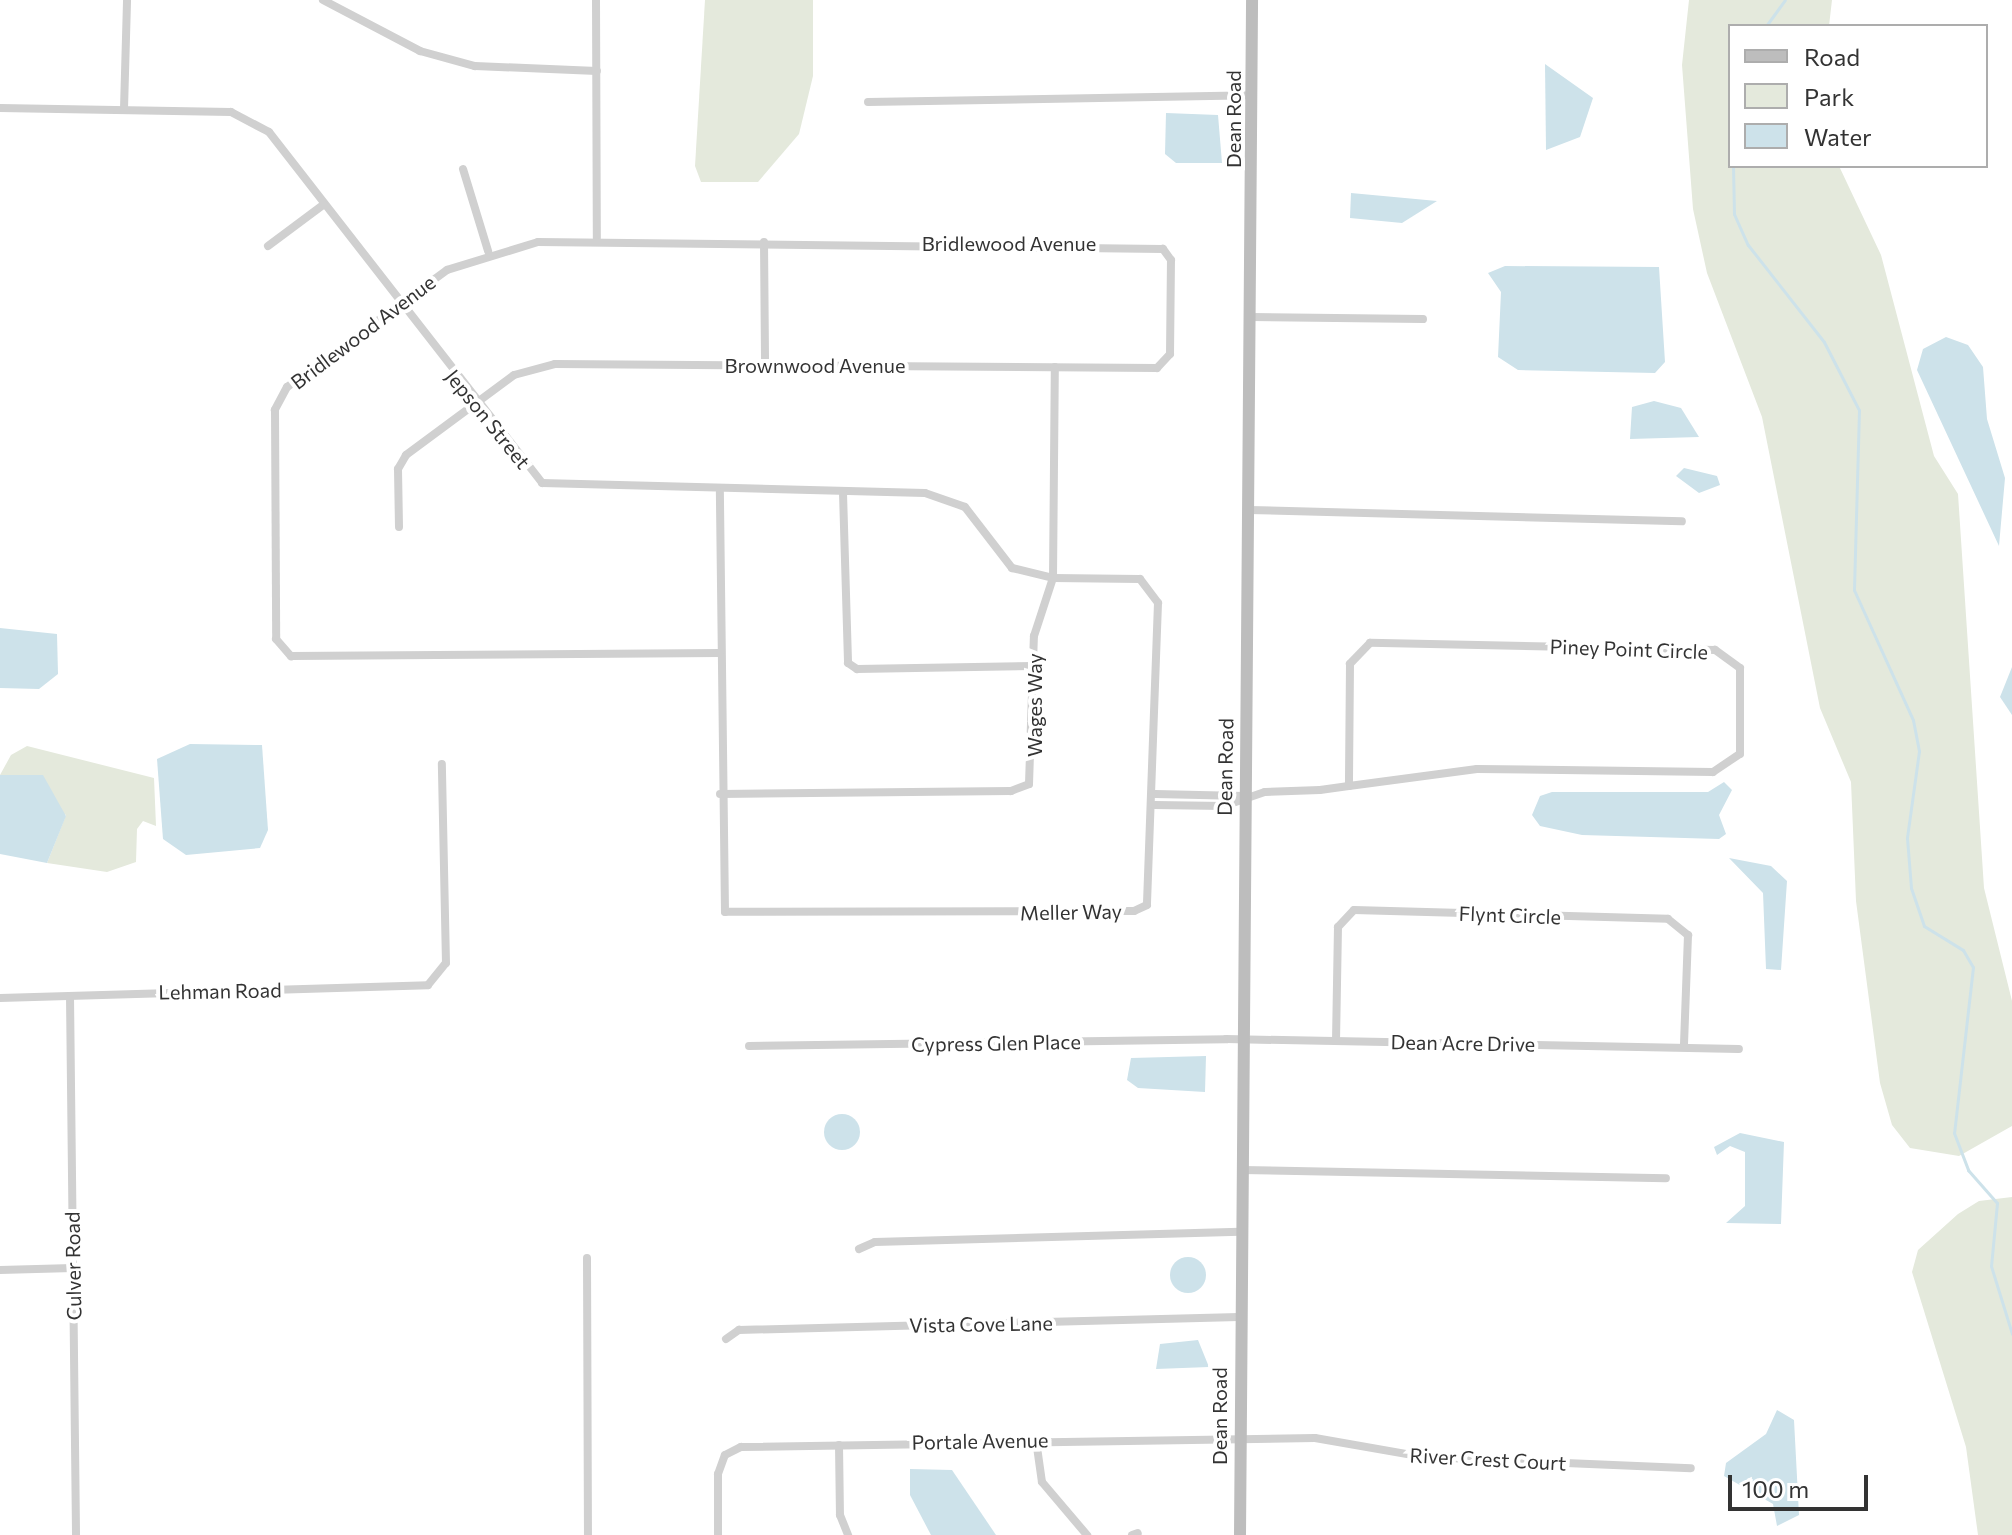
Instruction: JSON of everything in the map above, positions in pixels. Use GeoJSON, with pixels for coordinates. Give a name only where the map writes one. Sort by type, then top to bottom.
{"type":"FeatureCollection","features":[{"type":"Feature","properties":{"kind":"main road","name":"Dean Road"},"geometry":{"type":"LineString","coordinates":[[1240,1535],[1238,1436],[1252,0]]}},
{"type":"Feature","properties":{"kind":"street"},"geometry":{"type":"LineString","coordinates":[[124,109],[127,0]]}},
{"type":"Feature","properties":{"kind":"street"},"geometry":{"type":"LineString","coordinates":[[323,0],[447,58],[511,70],[597,71]]}},
{"type":"Feature","properties":{"kind":"street"},"geometry":{"type":"LineString","coordinates":[[596,0],[597,238]]}},
{"type":"Feature","properties":{"kind":"street"},"geometry":{"type":"LineString","coordinates":[[868,102],[1253,95]]}},
{"type":"Feature","properties":{"kind":"street","name":"Jepson Street"},"geometry":{"type":"LineString","coordinates":[[0,108],[231,112],[269,132],[397,304],[542,483],[720,492],[925,493],[965,507],[1012,568],[1053,578],[1140,579],[1152,589]]}},
{"type":"Feature","properties":{"kind":"street"},"geometry":{"type":"LineString","coordinates":[[463,169],[488,251]]}},
{"type":"Feature","properties":{"kind":"street"},"geometry":{"type":"LineString","coordinates":[[268,246],[323,205]]}},
{"type":"Feature","properties":{"kind":"street","name":"Bridlewood Avenue"},"geometry":{"type":"LineString","coordinates":[[720,653],[291,656],[280,647],[275,410],[287,387],[397,304],[488,251],[597,238],[1150,244],[1171,260],[1166,364]]}},
{"type":"Feature","properties":{"kind":"street"},"geometry":{"type":"LineString","coordinates":[[764,242],[765,364]]}},
{"type":"Feature","properties":{"kind":"street"},"geometry":{"type":"LineString","coordinates":[[1251,317],[1423,319]]}},
{"type":"Feature","properties":{"kind":"street","name":"Brownwood Avenue"},"geometry":{"type":"LineString","coordinates":[[399,527],[398,469],[406,455],[473,401],[514,375],[555,364],[1055,367],[1166,364]]}},
{"type":"Feature","properties":{"kind":"street","name":"Wages Way"},"geometry":{"type":"LineString","coordinates":[[720,794],[1011,791],[1029,784],[1034,636],[1053,578],[1055,367]]}},
{"type":"Feature","properties":{"kind":"street"},"geometry":{"type":"LineString","coordinates":[[720,492],[720,794]]}},
{"type":"Feature","properties":{"kind":"street"},"geometry":{"type":"LineString","coordinates":[[843,493],[848,663],[857,669],[1034,666]]}},
{"type":"Feature","properties":{"kind":"street"},"geometry":{"type":"LineString","coordinates":[[1249,510],[1682,521]]}},
{"type":"Feature","properties":{"kind":"street","name":"Meller Way"},"geometry":{"type":"LineString","coordinates":[[720,794],[725,912],[1134,911],[1152,892],[1155,794],[1152,589]]}},
{"type":"Feature","properties":{"kind":"street","name":"Piney Point Circle"},"geometry":{"type":"LineString","coordinates":[[1245,796],[1349,786],[1477,769],[1726,769],[1740,754],[1740,668],[1715,650],[1370,643],[1350,664],[1349,786]]}},
{"type":"Feature","properties":{"kind":"street","name":"Lehman Road"},"geometry":{"type":"LineString","coordinates":[[0,998],[417,987],[438,978],[446,951],[442,764]]}},
{"type":"Feature","properties":{"kind":"street"},"geometry":{"type":"LineString","coordinates":[[1155,794],[1245,796]]}},
{"type":"Feature","properties":{"kind":"street"},"geometry":{"type":"LineString","coordinates":[[1155,805],[1224,806],[1245,796]]}},
{"type":"Feature","properties":{"kind":"street","name":"Flynt Circle"},"geometry":{"type":"LineString","coordinates":[[1336,1041],[1338,927],[1354,910],[1668,919],[1688,935],[1684,1046]]}},
{"type":"Feature","properties":{"kind":"street","name":"Culver Road"},"geometry":{"type":"LineString","coordinates":[[70,996],[76,1535]]}},
{"type":"Feature","properties":{"kind":"street","name":"Dean Acre Drive"},"geometry":{"type":"LineString","coordinates":[[1243,1040],[1739,1049]]}},
{"type":"Feature","properties":{"kind":"street","name":"Cypress Glen Place"},"geometry":{"type":"LineString","coordinates":[[749,1046],[1243,1040]]}},
{"type":"Feature","properties":{"kind":"street"},"geometry":{"type":"LineString","coordinates":[[1241,1170],[1666,1178]]}},
{"type":"Feature","properties":{"kind":"street"},"geometry":{"type":"LineString","coordinates":[[859,1249],[875,1242],[1240,1232]]}},
{"type":"Feature","properties":{"kind":"street"},"geometry":{"type":"LineString","coordinates":[[587,1258],[588,1535]]}},
{"type":"Feature","properties":{"kind":"street"},"geometry":{"type":"LineString","coordinates":[[0,1270],[73,1268]]}},
{"type":"Feature","properties":{"kind":"street","name":"Vista Cove Lane"},"geometry":{"type":"LineString","coordinates":[[726,1339],[739,1330],[1239,1317]]}},
{"type":"Feature","properties":{"kind":"street","name":"Portale Avenue"},"geometry":{"type":"LineString","coordinates":[[718,1535],[718,1474],[725,1455],[741,1447],[1238,1436]]}},
{"type":"Feature","properties":{"kind":"street","name":"River Crest Court"},"geometry":{"type":"LineString","coordinates":[[1238,1436],[1315,1438],[1424,1457],[1691,1468]]}},
{"type":"Feature","properties":{"kind":"street"},"geometry":{"type":"LineString","coordinates":[[1036,1440],[1042,1482],[1087,1535]]}},
{"type":"Feature","properties":{"kind":"street"},"geometry":{"type":"LineString","coordinates":[[839,1445],[848,1535]]}},
{"type":"Feature","properties":{"kind":"green space"},"geometry":{"type":"Polygon","coordinates":[[[705,0],[813,0],[813,76],[799,134],[758,182],[701,182],[695,166],[705,0]]]}},
{"type":"Feature","properties":{"kind":"green space"},"geometry":{"type":"Polygon","coordinates":[[[1689,0],[1832,0],[1829,24],[1728,24],[1728,168],[1840,168],[1881,255],[1934,456],[1958,494],[1984,888],[2012,1001],[2012,1126],[1959,1156],[1910,1148],[1892,1125],[1880,1083],[1856,901],[1851,782],[1820,708],[1762,417],[1707,273],[1693,209],[1682,65],[1689,0]]]}},
{"type":"Feature","properties":{"kind":"green space"},"geometry":{"type":"Polygon","coordinates":[[[27,746],[154,778],[156,826],[143,821],[137,829],[136,862],[107,872],[47,863],[66,815],[0,775],[11,755],[27,746]]]}},
{"type":"Feature","properties":{"kind":"green space"},"geometry":{"type":"Polygon","coordinates":[[[2012,1197],[2012,1535],[1978,1535],[1966,1447],[1912,1272],[1918,1250],[1958,1214],[1979,1201],[2012,1197]]]}},
{"type":"Feature","properties":{"kind":"water"},"geometry":{"type":"Polygon","coordinates":[[[1545,64],[1593,98],[1580,137],[1546,150],[1545,64]]]}},
{"type":"Feature","properties":{"kind":"water"},"geometry":{"type":"Polygon","coordinates":[[[1166,113],[1218,115],[1222,163],[1176,163],[1165,154],[1166,113]]]}},
{"type":"Feature","properties":{"kind":"water"},"geometry":{"type":"Polygon","coordinates":[[[1351,193],[1437,201],[1402,223],[1350,218],[1351,193]]]}},
{"type":"Feature","properties":{"kind":"water"},"geometry":{"type":"Polygon","coordinates":[[[1505,266],[1659,267],[1665,362],[1655,373],[1518,370],[1498,357],[1501,292],[1488,273],[1505,266]]]}},
{"type":"Feature","properties":{"kind":"water"},"geometry":{"type":"Polygon","coordinates":[[[1946,337],[1968,345],[1983,367],[1987,419],[2005,478],[1999,546],[1917,370],[1923,349],[1946,337]]]}},
{"type":"Feature","properties":{"kind":"water"},"geometry":{"type":"Polygon","coordinates":[[[1654,401],[1681,408],[1699,437],[1630,439],[1632,407],[1654,401]]]}},
{"type":"Feature","properties":{"kind":"water"},"geometry":{"type":"Polygon","coordinates":[[[1684,468],[1717,476],[1720,485],[1699,493],[1676,476],[1684,468]]]}},
{"type":"Feature","properties":{"kind":"water"},"geometry":{"type":"Polygon","coordinates":[[[0,628],[57,634],[58,674],[39,689],[0,688],[0,628]]]}},
{"type":"Feature","properties":{"kind":"water"},"geometry":{"type":"Polygon","coordinates":[[[2012,667],[2012,715],[2000,697],[2012,667]]]}},
{"type":"Feature","properties":{"kind":"water"},"geometry":{"type":"Polygon","coordinates":[[[190,744],[262,745],[268,830],[260,848],[186,855],[163,839],[157,759],[190,744]]]}},
{"type":"Feature","properties":{"kind":"water"},"geometry":{"type":"Polygon","coordinates":[[[0,775],[43,775],[66,816],[47,863],[0,854],[0,775]]]}},
{"type":"Feature","properties":{"kind":"water"},"geometry":{"type":"Polygon","coordinates":[[[1724,782],[1732,790],[1719,815],[1726,834],[1719,839],[1582,835],[1540,826],[1532,815],[1540,796],[1552,792],[1708,792],[1724,782]]]}},
{"type":"Feature","properties":{"kind":"water"},"geometry":{"type":"Polygon","coordinates":[[[1729,858],[1771,866],[1787,881],[1781,970],[1766,969],[1763,893],[1729,858]]]}},
{"type":"Feature","properties":{"kind":"water"},"geometry":{"type":"Polygon","coordinates":[[[1206,1056],[1205,1092],[1138,1088],[1127,1080],[1131,1058],[1206,1056]]]}},
{"type":"Feature","properties":{"kind":"water"},"geometry":{"type":"Polygon","coordinates":[[[842,1114],[854,1120],[860,1132],[854,1144],[842,1150],[830,1144],[824,1132],[830,1120],[842,1114]]]}},
{"type":"Feature","properties":{"kind":"water"},"geometry":{"type":"Polygon","coordinates":[[[1740,1133],[1784,1142],[1781,1224],[1726,1223],[1745,1206],[1745,1152],[1730,1146],[1717,1155],[1714,1147],[1740,1133]]]}},
{"type":"Feature","properties":{"kind":"water"},"geometry":{"type":"Polygon","coordinates":[[[1188,1257],[1201,1262],[1206,1275],[1201,1288],[1188,1293],[1175,1288],[1170,1275],[1175,1262],[1188,1257]]]}},
{"type":"Feature","properties":{"kind":"water"},"geometry":{"type":"Polygon","coordinates":[[[1198,1340],[1209,1367],[1156,1369],[1160,1344],[1198,1340]]]}},
{"type":"Feature","properties":{"kind":"water"},"geometry":{"type":"Polygon","coordinates":[[[1777,1410],[1794,1420],[1799,1515],[1777,1526],[1773,1504],[1724,1476],[1726,1463],[1766,1434],[1777,1410]]]}},
{"type":"Feature","properties":{"kind":"water"},"geometry":{"type":"Polygon","coordinates":[[[910,1469],[952,1470],[996,1535],[931,1535],[910,1495],[910,1469]]]}},
{"type":"Feature","properties":{"kind":"waterway"},"geometry":{"type":"LineString","coordinates":[[1767,24],[1785,0]]}},
{"type":"Feature","properties":{"kind":"waterway"},"geometry":{"type":"LineString","coordinates":[[1733,168],[1734,214],[1748,245],[1824,342],[1859,410],[1854,590],[1913,720],[1919,751],[1907,838],[1911,888],[1924,926],[1963,950],[1973,967],[1954,1133],[1968,1170],[1997,1203],[1991,1266],[2012,1334]]}}]}
